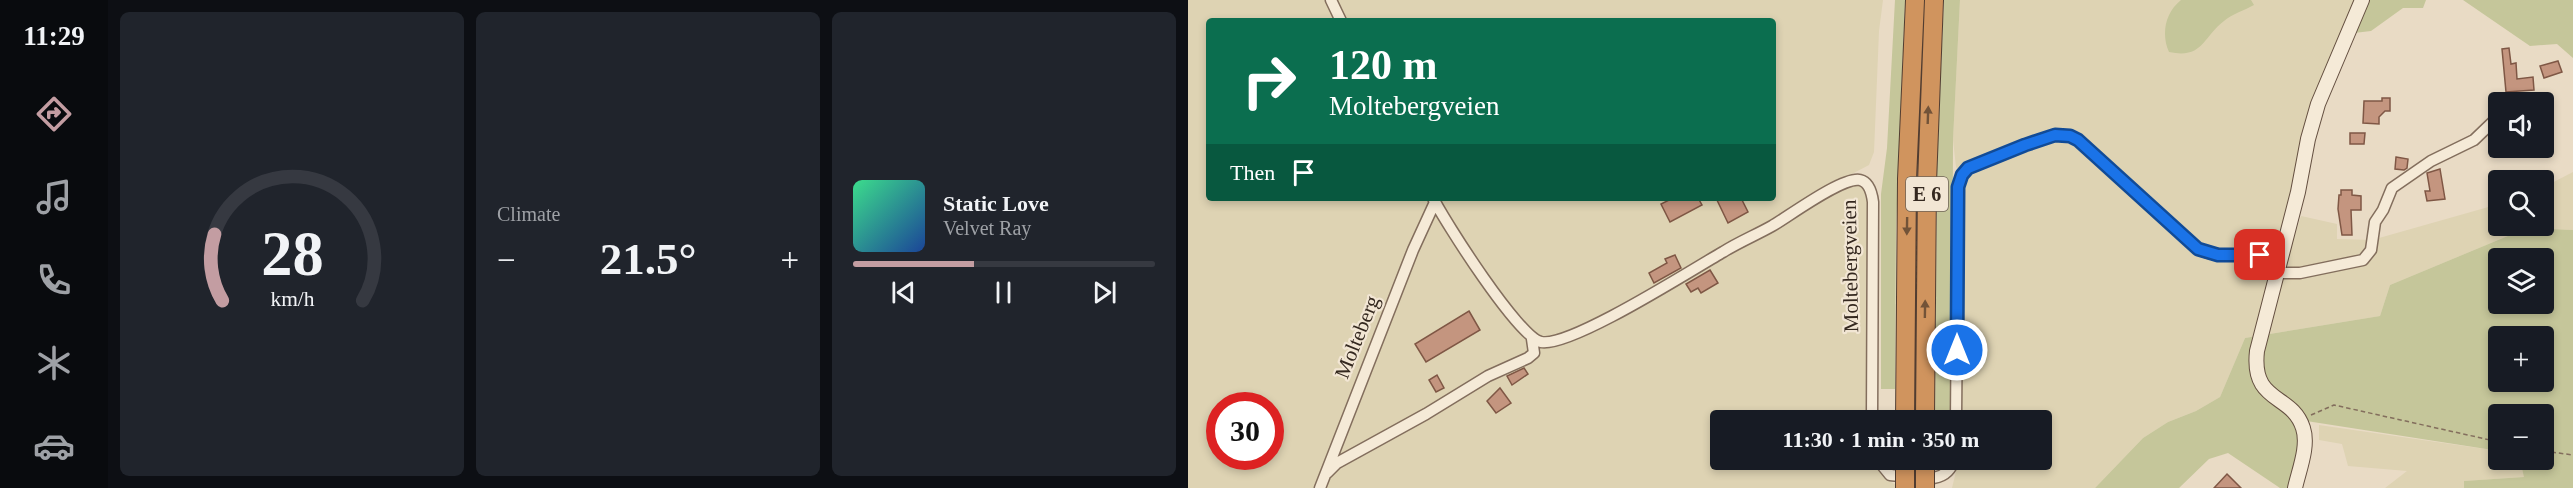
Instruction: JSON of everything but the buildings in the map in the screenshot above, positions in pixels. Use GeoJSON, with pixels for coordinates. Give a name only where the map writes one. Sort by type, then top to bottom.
{"type":"FeatureCollection","features":[{"type":"Feature","properties":{"kind":"highway","name":"E 6"},"geometry":{"type":"LineString","coordinates":[[1905,410],[1907,179],[1915,0]]}},
{"type":"Feature","properties":{"kind":"highway","name":"E 6"},"geometry":{"type":"LineString","coordinates":[[1925,410],[1927,172],[1934,0]]}},
{"type":"Feature","properties":{"kind":"highway"},"geometry":{"type":"LineString","coordinates":[[1905,470],[1905,488]]}},
{"type":"Feature","properties":{"kind":"highway"},"geometry":{"type":"LineString","coordinates":[[1925,470],[1925,488]]}},
{"type":"Feature","properties":{"kind":"main road"},"geometry":{"type":"LineString","coordinates":[[2295,488],[2305,441],[2304,428],[2291,410],[2270,394],[2257,374],[2257,351],[2318,104],[2362,0]]}},
{"type":"Feature","properties":{"kind":"street"},"geometry":{"type":"LineString","coordinates":[[1331,0],[1340,18]]}},
{"type":"Feature","properties":{"kind":"street"},"geometry":{"type":"LineString","coordinates":[[2276,273],[2300,273],[2363,260],[2371,250],[2375,222],[2392,188],[2431,161],[2474,140],[2488,127]]}},
{"type":"Feature","properties":{"kind":"street"},"geometry":{"type":"LineString","coordinates":[[1956,410],[1958,187],[1962,175],[1977,164],[2055,135],[2070,136],[2078,140],[2198,249],[2218,255],[2260,255],[2280,259]]}},
{"type":"Feature","properties":{"kind":"street","name":"Moltebergveien"},"geometry":{"type":"LineString","coordinates":[[1324,476],[1337,463],[1436,409],[1488,376],[1505,370],[1550,343],[1601,321],[1847,181],[1859,180],[1865,183],[1872,193],[1872,410]]}},
{"type":"Feature","properties":{"kind":"street","name":"Molteberg"},"geometry":{"type":"LineString","coordinates":[[1320,488],[1434,201]]}},
{"type":"Feature","properties":{"kind":"street"},"geometry":{"type":"LineString","coordinates":[[1435,201],[1462,249],[1532,339],[1534,353]]}},
{"type":"Feature","properties":{"kind":"street"},"geometry":{"type":"LineString","coordinates":[[1532,339],[1550,343]]}},
{"type":"Feature","properties":{"kind":"street"},"geometry":{"type":"LineString","coordinates":[[1886,470],[1890,475],[1934,479],[1944,476],[1951,470]]}},
{"type":"Feature","properties":{"kind":"path"},"geometry":{"type":"LineString","coordinates":[[2300,420],[2334,405],[2488,440]]}},
{"type":"Feature","properties":{"kind":"path"},"geometry":{"type":"LineString","coordinates":[[2554,452],[2573,455]]}},
{"type":"Feature","properties":{"kind":"shaded area"},"geometry":{"type":"Polygon","coordinates":[[[1188,0],[1883,0],[1879,31],[1874,152],[1869,165],[1848,176],[1872,193],[1869,410],[1710,410],[1710,470],[1878,470],[1887,480],[1897,485],[1897,488],[1188,488],[1188,0]]]}},
{"type":"Feature","properties":{"kind":"shaded area"},"geometry":{"type":"Polygon","coordinates":[[[1960,0],[2362,0],[2329,73],[2265,324],[2301,216],[2337,224],[2337,239],[2372,240],[2488,207],[2488,236],[2508,236],[2390,285],[2380,316],[2245,338],[2220,397],[2196,411],[2168,422],[2143,438],[2095,488],[1952,488],[1956,470],[2052,470],[2052,410],[1960,410],[1965,179],[1956,167],[1953,140],[1960,0]]]}},
{"type":"Feature","properties":{"kind":"shaded area"},"geometry":{"type":"Polygon","coordinates":[[[2573,172],[2573,230],[2554,229],[2554,182],[2573,172]]]}},
{"type":"Feature","properties":{"kind":"shaded area"},"geometry":{"type":"Polygon","coordinates":[[[2319,425],[2488,449],[2488,470],[2523,470],[2525,477],[2465,481],[2464,488],[2385,488],[2407,471],[2348,466],[2342,444],[2319,440],[2319,425]]]}},
{"type":"Feature","properties":{"kind":"green space"},"geometry":{"type":"Polygon","coordinates":[[[1895,0],[1905,0],[1896,229],[1895,389],[1881,389],[1881,194],[1887,148],[1895,0]]]}},
{"type":"Feature","properties":{"kind":"green space"},"geometry":{"type":"Polygon","coordinates":[[[1944,0],[1960,0],[1953,140],[1952,410],[1935,410],[1937,164],[1944,0]]]}},
{"type":"Feature","properties":{"kind":"green space"},"geometry":{"type":"Polygon","coordinates":[[[2181,0],[2251,0],[2254,5],[2227,19],[2196,50],[2180,53],[2169,52],[2165,38],[2166,24],[2171,11],[2181,0]]]}},
{"type":"Feature","properties":{"kind":"green space"},"geometry":{"type":"Polygon","coordinates":[[[2369,0],[2426,0],[2423,8],[2403,8],[2371,31],[2354,33],[2369,0]]]}},
{"type":"Feature","properties":{"kind":"green space"},"geometry":{"type":"Polygon","coordinates":[[[2463,0],[2573,0],[2573,58],[2557,44],[2530,46],[2463,0]]]}},
{"type":"Feature","properties":{"kind":"green space"},"geometry":{"type":"Polygon","coordinates":[[[2554,229],[2573,230],[2573,488],[2464,488],[2464,481],[2524,477],[2522,470],[2554,470],[2554,404],[2488,404],[2488,449],[2300,420],[2295,488],[2280,488],[2228,453],[2209,459],[2179,488],[2095,488],[2143,438],[2168,422],[2196,411],[2220,397],[2245,338],[2380,316],[2390,285],[2508,236],[2554,236],[2554,229]]]}},
{"type":"Feature","properties":{"kind":"route"},"geometry":{"type":"LineString","coordinates":[[1957,350],[1958,187],[1962,175],[1968,168],[2045,138],[2062,135],[2078,140],[2198,249],[2218,255],[2260,255]]}}]}
